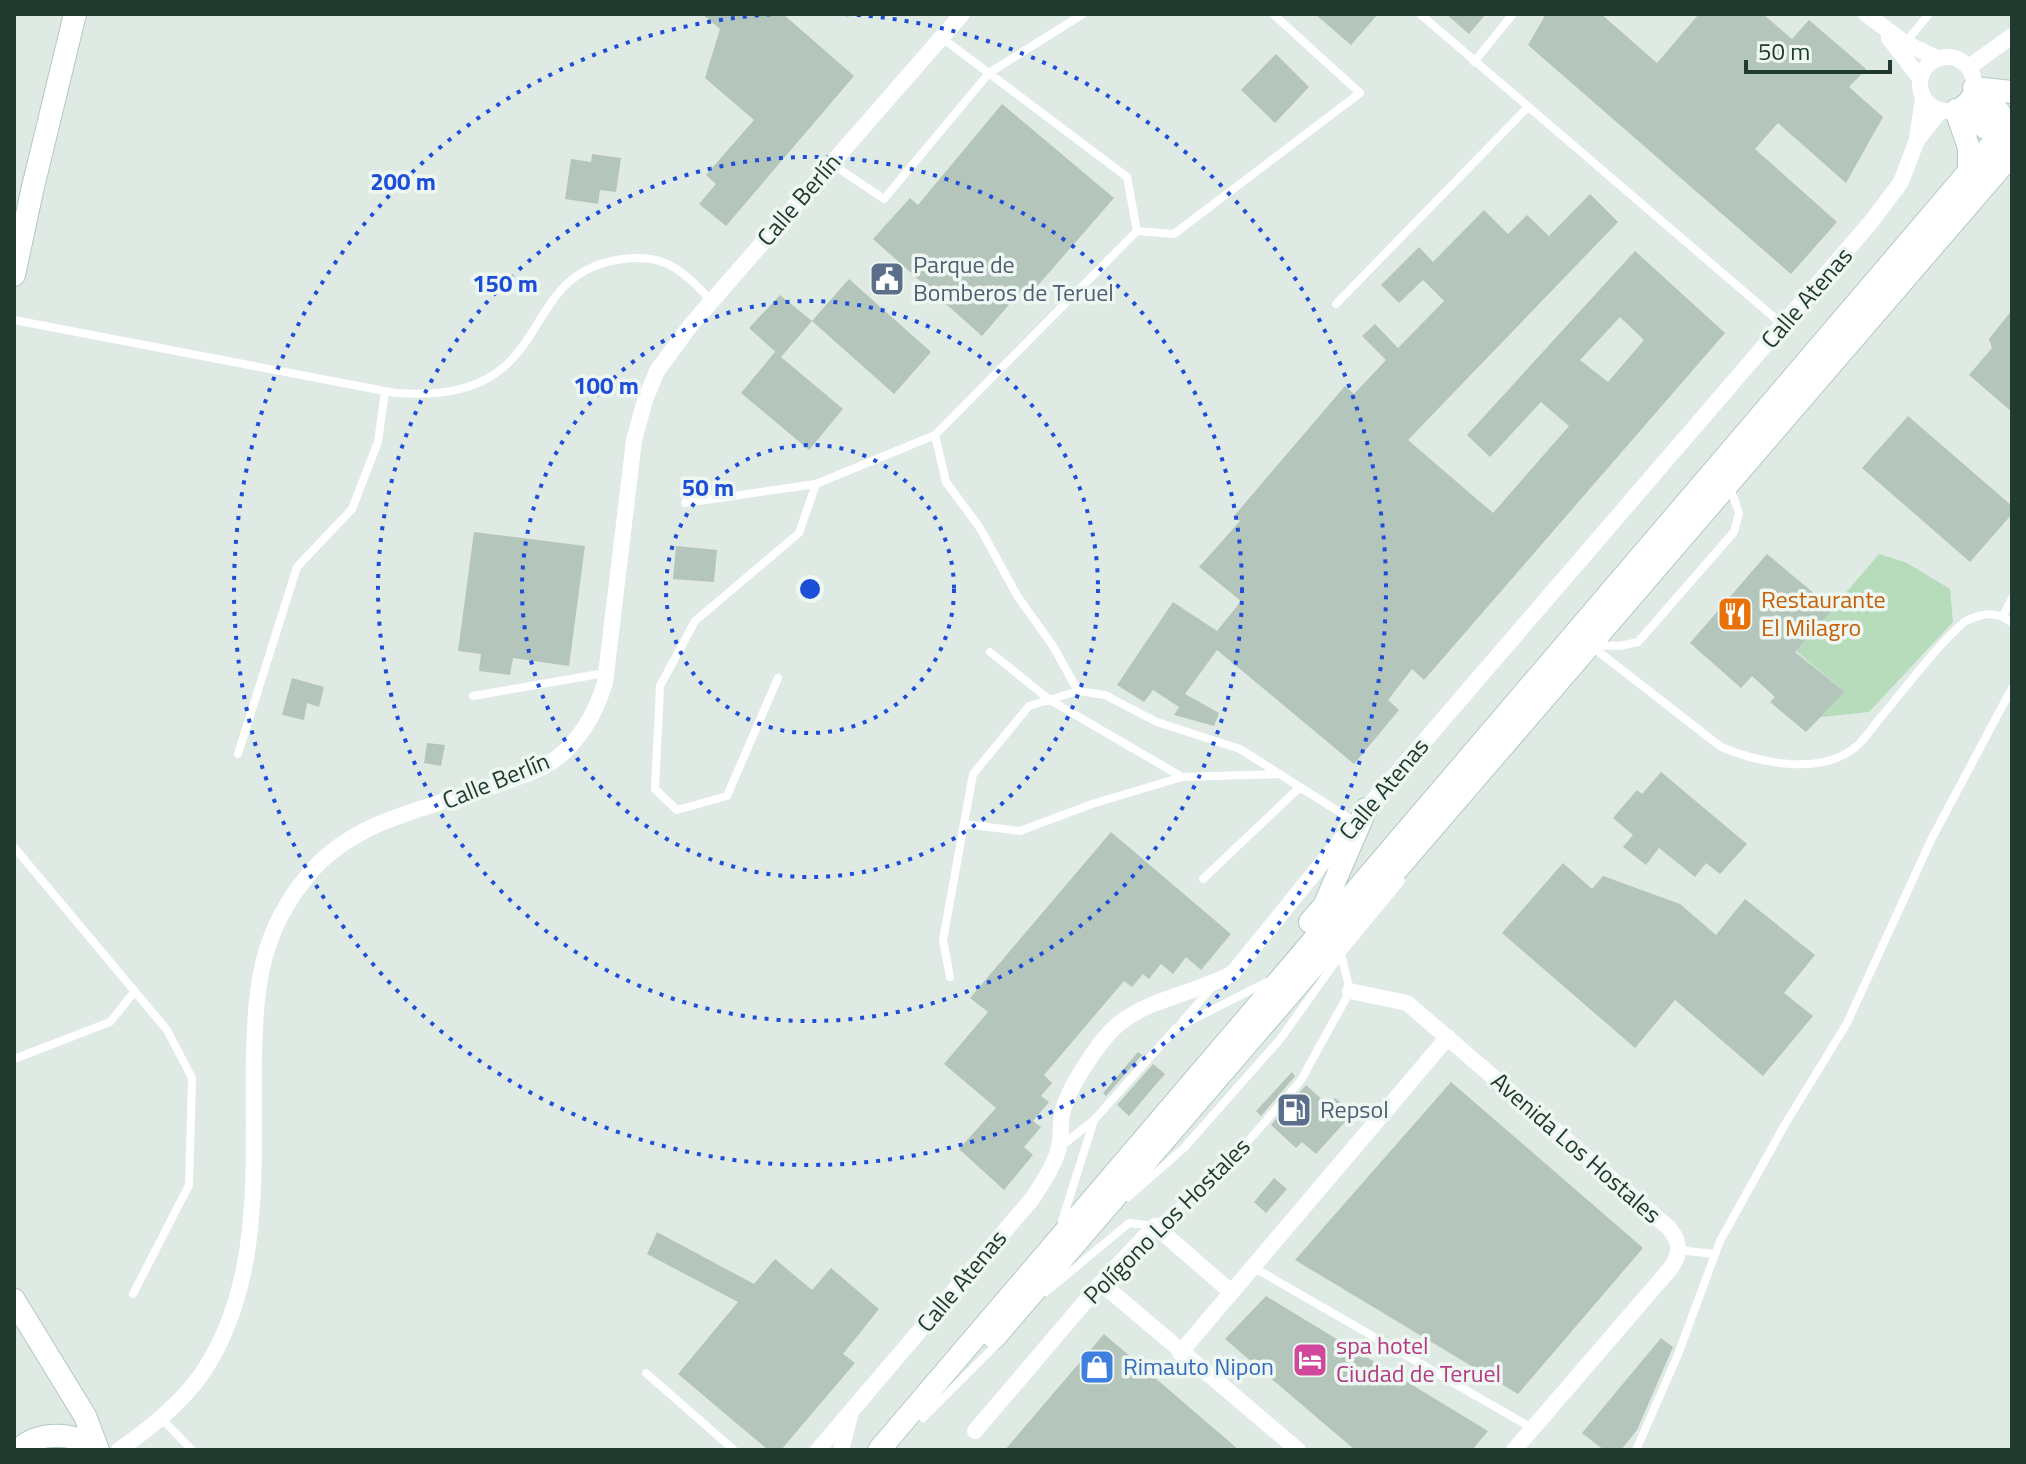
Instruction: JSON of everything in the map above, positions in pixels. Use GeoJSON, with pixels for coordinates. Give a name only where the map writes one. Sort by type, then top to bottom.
{"type":"FeatureCollection","features":[{"type":"Feature","properties":{"kind":"main road"},"geometry":{"type":"LineString","coordinates":[[14,275],[75,14]]}},
{"type":"Feature","properties":{"kind":"main road"},"geometry":{"type":"LineString","coordinates":[[1962,97],[2012,92]]}},
{"type":"Feature","properties":{"kind":"main road"},"geometry":{"type":"LineString","coordinates":[[1962,97],[1985,128],[2010,124]]}},
{"type":"Feature","properties":{"kind":"main road"},"geometry":{"type":"LineString","coordinates":[[1962,97],[1969,172]]}},
{"type":"Feature","properties":{"kind":"main road"},"geometry":{"type":"LineString","coordinates":[[879,1450],[2010,124]]}},
{"type":"Feature","properties":{"kind":"main road"},"geometry":{"type":"LineString","coordinates":[[1841,353],[1905,263],[2001,149],[2010,124]]}},
{"type":"Feature","properties":{"kind":"main road"},"geometry":{"type":"LineString","coordinates":[[902,1450],[923,1418],[1085,1234],[2012,154]]}},
{"type":"Feature","properties":{"kind":"main road"},"geometry":{"type":"LineString","coordinates":[[979,1332],[994,1302],[1324,906],[1361,816]]}},
{"type":"Feature","properties":{"kind":"main road"},"geometry":{"type":"LineString","coordinates":[[14,1300],[85,1416],[98,1450]]}},
{"type":"Feature","properties":{"kind":"main road"},"geometry":{"type":"LineString","coordinates":[[18,1450],[39,1437],[58,1435],[76,1438],[98,1450]]}},
{"type":"Feature","properties":{"kind":"street","name":"Calle Berlín"},"geometry":{"type":"LineString","coordinates":[[119,1450],[161,1418],[182,1397],[204,1371],[232,1318],[251,1212],[258,987],[266,948],[281,914],[311,872],[326,856],[354,836],[395,818],[469,795],[549,764],[572,744],[598,705],[606,673],[634,440],[657,371],[712,301],[962,14]]}},
{"type":"Feature","properties":{"kind":"street"},"geometry":{"type":"LineString","coordinates":[[1875,17],[1905,43],[1937,58],[1954,58],[1962,97]]}},
{"type":"Feature","properties":{"kind":"street"},"geometry":{"type":"LineString","coordinates":[[1875,17],[1920,78],[1923,98],[1917,140]]}},
{"type":"Feature","properties":{"kind":"street"},"geometry":{"type":"LineString","coordinates":[[1917,140],[1962,97],[2012,36]]}},
{"type":"Feature","properties":{"kind":"street"},"geometry":{"type":"LineString","coordinates":[[1920,78],[1929,63],[1937,58]]}},
{"type":"Feature","properties":{"kind":"street"},"geometry":{"type":"LineString","coordinates":[[1923,98],[1962,97]]}},
{"type":"Feature","properties":{"kind":"street","name":"Calle Atenas"},"geometry":{"type":"LineString","coordinates":[[818,1450],[1032,1199],[1048,1175],[1059,1148],[1062,1112],[1071,1091],[1086,1063],[1120,1022],[1233,973],[1361,816],[1890,200],[1901,182],[1917,140]]}},
{"type":"Feature","properties":{"kind":"street","name":"Avenida Los Hostales"},"geometry":{"type":"LineString","coordinates":[[1350,991],[1407,1003],[1669,1228],[1678,1239],[1678,1250]]}},
{"type":"Feature","properties":{"kind":"street"},"geometry":{"type":"LineString","coordinates":[[1180,1353],[1448,1037]]}},
{"type":"Feature","properties":{"kind":"street"},"geometry":{"type":"LineString","coordinates":[[1155,1226],[1231,1292]]}},
{"type":"Feature","properties":{"kind":"street","name":"Polígono Los Hostales"},"geometry":{"type":"LineString","coordinates":[[975,1431],[1101,1283],[1155,1226]]}},
{"type":"Feature","properties":{"kind":"street"},"geometry":{"type":"LineString","coordinates":[[1514,1450],[1670,1269],[1679,1258],[1678,1250]]}},
{"type":"Feature","properties":{"kind":"street"},"geometry":{"type":"LineString","coordinates":[[1101,1283],[1298,1450]]}},
{"type":"Feature","properties":{"kind":"street","name":"Calle Atenas"},"geometry":{"type":"LineString","coordinates":[[841,1450],[851,1411]]}},
{"type":"Feature","properties":{"kind":"lane"},"geometry":{"type":"LineString","coordinates":[[832,164],[884,199],[989,73],[1083,14]]}},
{"type":"Feature","properties":{"kind":"lane"},"geometry":{"type":"LineString","coordinates":[[685,503],[816,484],[935,435],[1137,231],[1174,234],[1360,93],[1273,14]]}},
{"type":"Feature","properties":{"kind":"lane"},"geometry":{"type":"LineString","coordinates":[[1420,14],[1783,325]]}},
{"type":"Feature","properties":{"kind":"lane"},"geometry":{"type":"LineString","coordinates":[[1474,62],[1513,14]]}},
{"type":"Feature","properties":{"kind":"lane"},"geometry":{"type":"LineString","coordinates":[[1905,43],[1929,14]]}},
{"type":"Feature","properties":{"kind":"lane"},"geometry":{"type":"LineString","coordinates":[[942,37],[1127,177],[1137,231]]}},
{"type":"Feature","properties":{"kind":"lane"},"geometry":{"type":"LineString","coordinates":[[1336,304],[1527,108]]}},
{"type":"Feature","properties":{"kind":"lane"},"geometry":{"type":"LineString","coordinates":[[14,320],[385,391],[421,394],[445,393],[489,378],[516,354],[554,297],[568,282],[581,271],[599,264],[635,257],[657,259],[683,272],[712,301]]}},
{"type":"Feature","properties":{"kind":"lane"},"geometry":{"type":"LineString","coordinates":[[238,754],[297,567],[352,509],[378,442],[385,391]]}},
{"type":"Feature","properties":{"kind":"lane"},"geometry":{"type":"LineString","coordinates":[[935,435],[946,482],[980,528],[1018,597],[1053,646],[1078,691]]}},
{"type":"Feature","properties":{"kind":"lane"},"geometry":{"type":"LineString","coordinates":[[1590,644],[1620,646],[1638,642],[1734,532],[1739,513],[1728,483]]}},
{"type":"Feature","properties":{"kind":"lane"},"geometry":{"type":"LineString","coordinates":[[778,678],[727,796],[677,810],[655,789],[660,686],[695,621],[799,533],[816,484]]}},
{"type":"Feature","properties":{"kind":"lane"},"geometry":{"type":"LineString","coordinates":[[2003,616],[2012,598]]}},
{"type":"Feature","properties":{"kind":"lane"},"geometry":{"type":"LineString","coordinates":[[1590,644],[1721,747],[1762,760],[1814,762],[1844,754],[1857,745],[1964,622],[1993,613],[2012,623]]}},
{"type":"Feature","properties":{"kind":"lane"},"geometry":{"type":"LineString","coordinates":[[990,652],[1050,700],[1182,777]]}},
{"type":"Feature","properties":{"kind":"lane"},"geometry":{"type":"LineString","coordinates":[[473,696],[606,673]]}},
{"type":"Feature","properties":{"kind":"lane"},"geometry":{"type":"LineString","coordinates":[[1636,1450],[1677,1357],[1715,1254],[1784,1126],[1847,1023],[1931,840],[2012,688]]}},
{"type":"Feature","properties":{"kind":"lane"},"geometry":{"type":"LineString","coordinates":[[950,977],[943,940],[973,774],[1029,706],[1078,691],[1105,695],[1157,722],[1240,749],[1300,787],[1361,816]]}},
{"type":"Feature","properties":{"kind":"lane"},"geometry":{"type":"LineString","coordinates":[[964,824],[1020,831],[1092,804],[1182,777],[1279,774]]}},
{"type":"Feature","properties":{"kind":"lane"},"geometry":{"type":"LineString","coordinates":[[1203,879],[1300,787]]}},
{"type":"Feature","properties":{"kind":"lane"},"geometry":{"type":"LineString","coordinates":[[1085,1234],[1184,1148],[1281,1038],[1341,954],[1427,850],[1447,810]]}},
{"type":"Feature","properties":{"kind":"lane"},"geometry":{"type":"LineString","coordinates":[[14,847],[167,1030],[192,1078],[189,1185],[133,1294]]}},
{"type":"Feature","properties":{"kind":"lane"},"geometry":{"type":"LineString","coordinates":[[1341,954],[1350,991]]}},
{"type":"Feature","properties":{"kind":"lane"},"geometry":{"type":"LineString","coordinates":[[1176,1028],[1253,991],[1288,969]]}},
{"type":"Feature","properties":{"kind":"lane"},"geometry":{"type":"LineString","coordinates":[[1059,1148],[1094,1120],[1218,982]]}},
{"type":"Feature","properties":{"kind":"lane"},"geometry":{"type":"LineString","coordinates":[[14,1059],[110,1022],[135,991]]}},
{"type":"Feature","properties":{"kind":"lane","name":"Polígono Los Hostales"},"geometry":{"type":"LineString","coordinates":[[1155,1226],[1225,1168],[1301,1080],[1350,991]]}},
{"type":"Feature","properties":{"kind":"lane"},"geometry":{"type":"LineString","coordinates":[[1062,1221],[1094,1120]]}},
{"type":"Feature","properties":{"kind":"lane"},"geometry":{"type":"LineString","coordinates":[[923,1418],[976,1367],[1044,1293],[1116,1233],[1129,1223],[1155,1226]]}},
{"type":"Feature","properties":{"kind":"lane"},"geometry":{"type":"LineString","coordinates":[[1678,1250],[1715,1254]]}},
{"type":"Feature","properties":{"kind":"lane"},"geometry":{"type":"LineString","coordinates":[[1253,1267],[1533,1429]]}},
{"type":"Feature","properties":{"kind":"lane"},"geometry":{"type":"LineString","coordinates":[[646,1373],[734,1450]]}},
{"type":"Feature","properties":{"kind":"lane"},"geometry":{"type":"LineString","coordinates":[[161,1418],[192,1450]]}},
{"type":"Feature","properties":{"kind":"green space"},"geometry":{"type":"Polygon","coordinates":[[[1879,554],[1907,563],[1950,589],[1953,622],[1869,712],[1821,717],[1845,692],[1796,651],[1879,554]]]}},
{"type":"Feature","properties":{"kind":"building"},"geometry":{"type":"Polygon","coordinates":[[[702,14],[783,14],[854,76],[726,226],[699,204],[716,184],[706,175],[754,120],[705,78],[720,29],[702,14]]]}},
{"type":"Feature","properties":{"kind":"building"},"geometry":{"type":"Polygon","coordinates":[[[1315,14],[1378,14],[1351,45],[1315,14]]]}},
{"type":"Feature","properties":{"kind":"building"},"geometry":{"type":"Polygon","coordinates":[[[1446,14],[1486,14],[1469,34],[1446,14]]]}},
{"type":"Feature","properties":{"kind":"building"},"geometry":{"type":"Polygon","coordinates":[[[1546,14],[1601,14],[1657,63],[1699,14],[1763,14],[1792,39],[1809,20],[1866,69],[1849,87],[1883,117],[1846,183],[1778,123],[1755,149],[1837,222],[1791,274],[1528,45],[1546,14]]]}},
{"type":"Feature","properties":{"kind":"building"},"geometry":{"type":"Polygon","coordinates":[[[1276,54],[1309,87],[1275,123],[1241,90],[1276,54]]]}},
{"type":"Feature","properties":{"kind":"building"},"geometry":{"type":"Polygon","coordinates":[[[1002,104],[1114,198],[1033,291],[1026,285],[982,336],[873,239],[910,198],[918,205],[1002,104]]]}},
{"type":"Feature","properties":{"kind":"building"},"geometry":{"type":"Polygon","coordinates":[[[592,154],[621,158],[616,192],[600,190],[598,204],[565,199],[571,159],[591,162],[592,154]]]}},
{"type":"Feature","properties":{"kind":"building"},"geometry":{"type":"Polygon","coordinates":[[[1590,194],[1618,222],[1408,440],[1493,513],[1569,426],[1541,402],[1490,457],[1467,435],[1635,251],[1725,333],[1424,680],[1412,669],[1388,700],[1399,710],[1354,764],[1217,650],[1185,694],[1219,713],[1214,726],[1174,715],[1179,707],[1153,690],[1144,702],[1117,685],[1173,602],[1217,631],[1241,601],[1199,567],[1240,521],[1234,516],[1345,386],[1354,394],[1386,360],[1362,336],[1375,324],[1398,348],[1444,301],[1423,280],[1399,303],[1381,285],[1419,247],[1433,262],[1484,210],[1508,234],[1527,215],[1549,236],[1590,194]],[[1620,317],[1580,360],[1608,382],[1644,340],[1620,317]]]}},
{"type":"Feature","properties":{"kind":"building"},"geometry":{"type":"Polygon","coordinates":[[[849,279],[931,352],[894,394],[812,321],[849,279]]]}},
{"type":"Feature","properties":{"kind":"building"},"geometry":{"type":"Polygon","coordinates":[[[780,295],[812,321],[781,357],[749,328],[780,295]]]}},
{"type":"Feature","properties":{"kind":"building"},"geometry":{"type":"Polygon","coordinates":[[[2012,310],[2012,412],[1969,375],[1992,348],[1989,339],[2012,310]]]}},
{"type":"Feature","properties":{"kind":"building"},"geometry":{"type":"Polygon","coordinates":[[[775,352],[843,409],[809,450],[741,393],[775,352]]]}},
{"type":"Feature","properties":{"kind":"building"},"geometry":{"type":"Polygon","coordinates":[[[1908,416],[2012,506],[2012,514],[1970,562],[1862,468],[1908,416]]]}},
{"type":"Feature","properties":{"kind":"building"},"geometry":{"type":"Polygon","coordinates":[[[474,532],[585,546],[569,666],[513,658],[510,675],[479,671],[481,654],[458,651],[474,532]]]}},
{"type":"Feature","properties":{"kind":"building"},"geometry":{"type":"Polygon","coordinates":[[[676,546],[717,550],[714,582],[673,579],[676,546]]]}},
{"type":"Feature","properties":{"kind":"building"},"geometry":{"type":"Polygon","coordinates":[[[1767,554],[1833,609],[1795,652],[1845,692],[1806,732],[1770,702],[1775,697],[1752,676],[1741,688],[1690,643],[1767,554]]]}},
{"type":"Feature","properties":{"kind":"building"},"geometry":{"type":"Polygon","coordinates":[[[292,678],[324,687],[319,707],[307,703],[304,720],[282,715],[292,678]]]}},
{"type":"Feature","properties":{"kind":"building"},"geometry":{"type":"Polygon","coordinates":[[[427,743],[445,745],[441,766],[424,763],[427,743]]]}},
{"type":"Feature","properties":{"kind":"building"},"geometry":{"type":"Polygon","coordinates":[[[1661,772],[1747,844],[1720,874],[1706,863],[1695,877],[1659,848],[1646,865],[1623,847],[1633,835],[1613,818],[1637,790],[1642,794],[1661,772]]]}},
{"type":"Feature","properties":{"kind":"building"},"geometry":{"type":"Polygon","coordinates":[[[1111,832],[1231,934],[1201,970],[1186,957],[1173,974],[1161,964],[1149,979],[1143,974],[1132,987],[1124,981],[1044,1075],[1052,1083],[1041,1096],[1049,1102],[1033,1121],[1041,1127],[1024,1147],[1033,1155],[1004,1190],[959,1149],[996,1108],[944,1064],[988,1012],[970,998],[1111,832]]]}},
{"type":"Feature","properties":{"kind":"building"},"geometry":{"type":"Polygon","coordinates":[[[1563,863],[1592,889],[1603,876],[1680,904],[1716,935],[1745,899],[1815,955],[1784,993],[1813,1016],[1763,1076],[1675,1000],[1635,1048],[1502,933],[1563,863]]]}},
{"type":"Feature","properties":{"kind":"building"},"geometry":{"type":"Polygon","coordinates":[[[1138,1052],[1142,1055],[1106,1096],[1103,1093],[1138,1052]]]}},
{"type":"Feature","properties":{"kind":"building"},"geometry":{"type":"Polygon","coordinates":[[[1153,1064],[1165,1074],[1129,1116],[1117,1105],[1153,1064]]]}},
{"type":"Feature","properties":{"kind":"building"},"geometry":{"type":"Polygon","coordinates":[[[1292,1072],[1295,1076],[1261,1116],[1256,1111],[1292,1072]]]}},
{"type":"Feature","properties":{"kind":"building"},"geometry":{"type":"Polygon","coordinates":[[[1451,1082],[1643,1248],[1518,1394],[1295,1260],[1451,1082]]]}},
{"type":"Feature","properties":{"kind":"building","name":"Repsol"},"geometry":{"type":"Polygon","coordinates":[[[1306,1085],[1328,1105],[1335,1098],[1353,1113],[1316,1154],[1302,1142],[1296,1148],[1271,1125],[1306,1085]]]}},
{"type":"Feature","properties":{"kind":"building"},"geometry":{"type":"Polygon","coordinates":[[[1274,1178],[1287,1189],[1266,1213],[1254,1202],[1274,1178]]]}},
{"type":"Feature","properties":{"kind":"building"},"geometry":{"type":"Polygon","coordinates":[[[657,1232],[754,1284],[775,1259],[812,1290],[831,1268],[879,1309],[843,1354],[855,1363],[781,1450],[768,1450],[678,1374],[738,1302],[647,1254],[657,1232]]]}},
{"type":"Feature","properties":{"kind":"building","name":"spa hotel Ciudad de Teruel"},"geometry":{"type":"Polygon","coordinates":[[[1266,1296],[1488,1431],[1472,1450],[1355,1450],[1225,1339],[1266,1296]]]}},
{"type":"Feature","properties":{"kind":"building"},"geometry":{"type":"Polygon","coordinates":[[[1104,1334],[1239,1450],[1005,1450],[1104,1334]]]}},
{"type":"Feature","properties":{"kind":"building"},"geometry":{"type":"Polygon","coordinates":[[[1661,1338],[1673,1347],[1637,1430],[1621,1450],[1604,1450],[1582,1433],[1661,1338]]]}},
{"type":"Feature","properties":{"kind":"place","name":"Parque de Bomberos de Teruel"},"geometry":{"type":"Point","coordinates":[887,279]}},
{"type":"Feature","properties":{"kind":"place","name":"Restaurante El Milagro"},"geometry":{"type":"Point","coordinates":[1735,614]}},
{"type":"Feature","properties":{"kind":"place","name":"Repsol"},"geometry":{"type":"Point","coordinates":[1294,1110]}},
{"type":"Feature","properties":{"kind":"place","name":"spa hotel Ciudad de Teruel"},"geometry":{"type":"Point","coordinates":[1310,1360]}},
{"type":"Feature","properties":{"kind":"place","name":"Rimauto Nipon"},"geometry":{"type":"Point","coordinates":[1097,1367]}}]}
